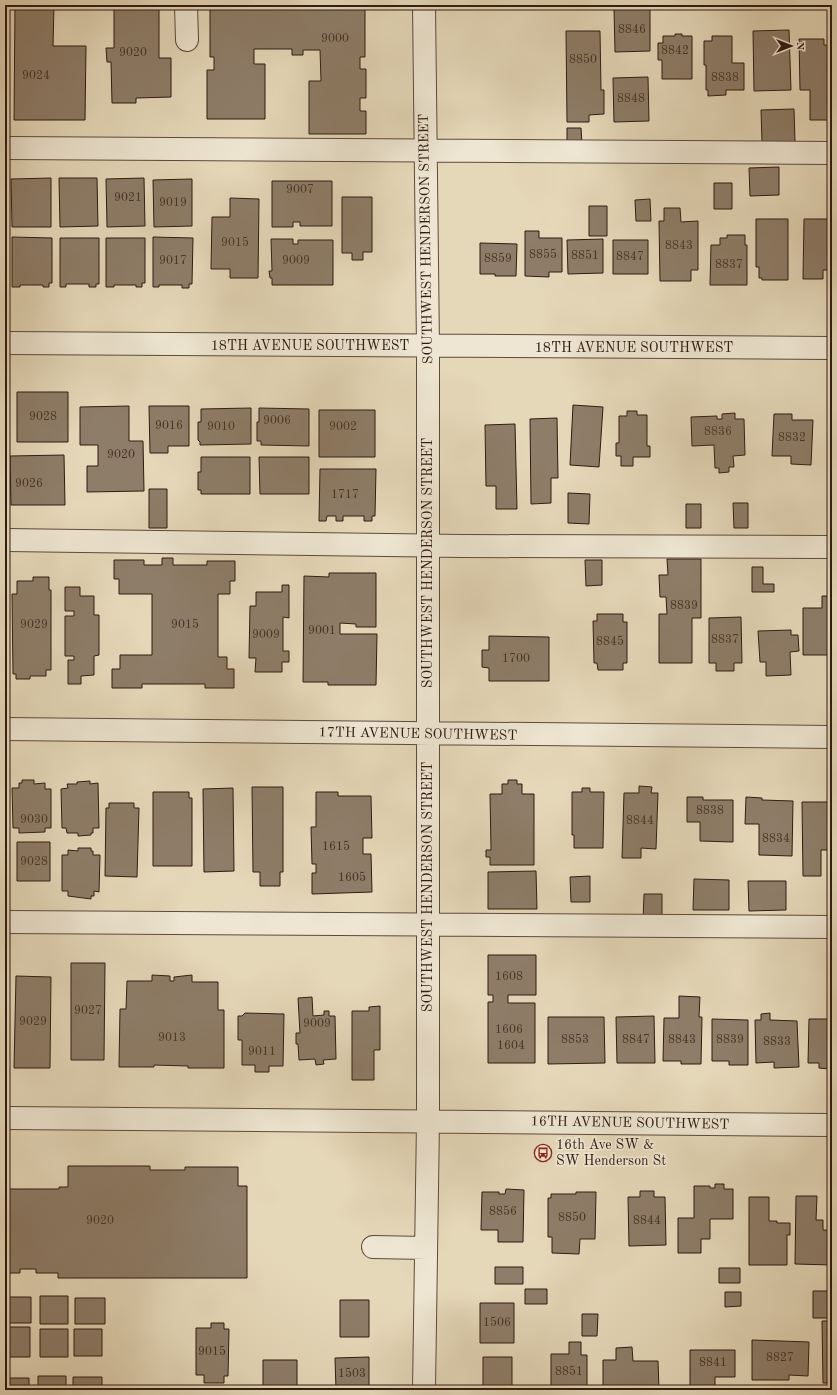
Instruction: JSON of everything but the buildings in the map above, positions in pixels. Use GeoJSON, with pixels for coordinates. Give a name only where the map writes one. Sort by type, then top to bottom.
{"type":"FeatureCollection","features":[{"type":"Feature","properties":{"kind":"street"},"geometry":{"type":"LineString","coordinates":[[186,5],[188,40]]}},
{"type":"Feature","properties":{"kind":"street","name":"SOUTHWEST HENDERSON STREET"},"geometry":{"type":"LineString","coordinates":[[424,5],[428,347],[428,1121],[424,1390]]}},
{"type":"Feature","properties":{"kind":"street"},"geometry":{"type":"LineString","coordinates":[[5,148],[832,154]]}},
{"type":"Feature","properties":{"kind":"street","name":"18TH AVENUE SOUTHWEST"},"geometry":{"type":"LineString","coordinates":[[5,343],[428,347],[832,348]]}},
{"type":"Feature","properties":{"kind":"street"},"geometry":{"type":"LineString","coordinates":[[5,540],[428,546],[832,547]]}},
{"type":"Feature","properties":{"kind":"street","name":"17TH AVENUE SOUTHWEST"},"geometry":{"type":"LineString","coordinates":[[5,729],[428,734],[832,736]]}},
{"type":"Feature","properties":{"kind":"street"},"geometry":{"type":"LineString","coordinates":[[5,922],[832,928]]}},
{"type":"Feature","properties":{"kind":"street","name":"16TH AVENUE SOUTHWEST"},"geometry":{"type":"LineString","coordinates":[[5,1118],[832,1125]]}},
{"type":"Feature","properties":{"kind":"street"},"geometry":{"type":"LineString","coordinates":[[373,1247],[426,1248]]}},
{"type":"Feature","properties":{"kind":"place","name":"16th Ave SW & SW Henderson St"},"geometry":{"type":"Point","coordinates":[543,1153]}}]}
